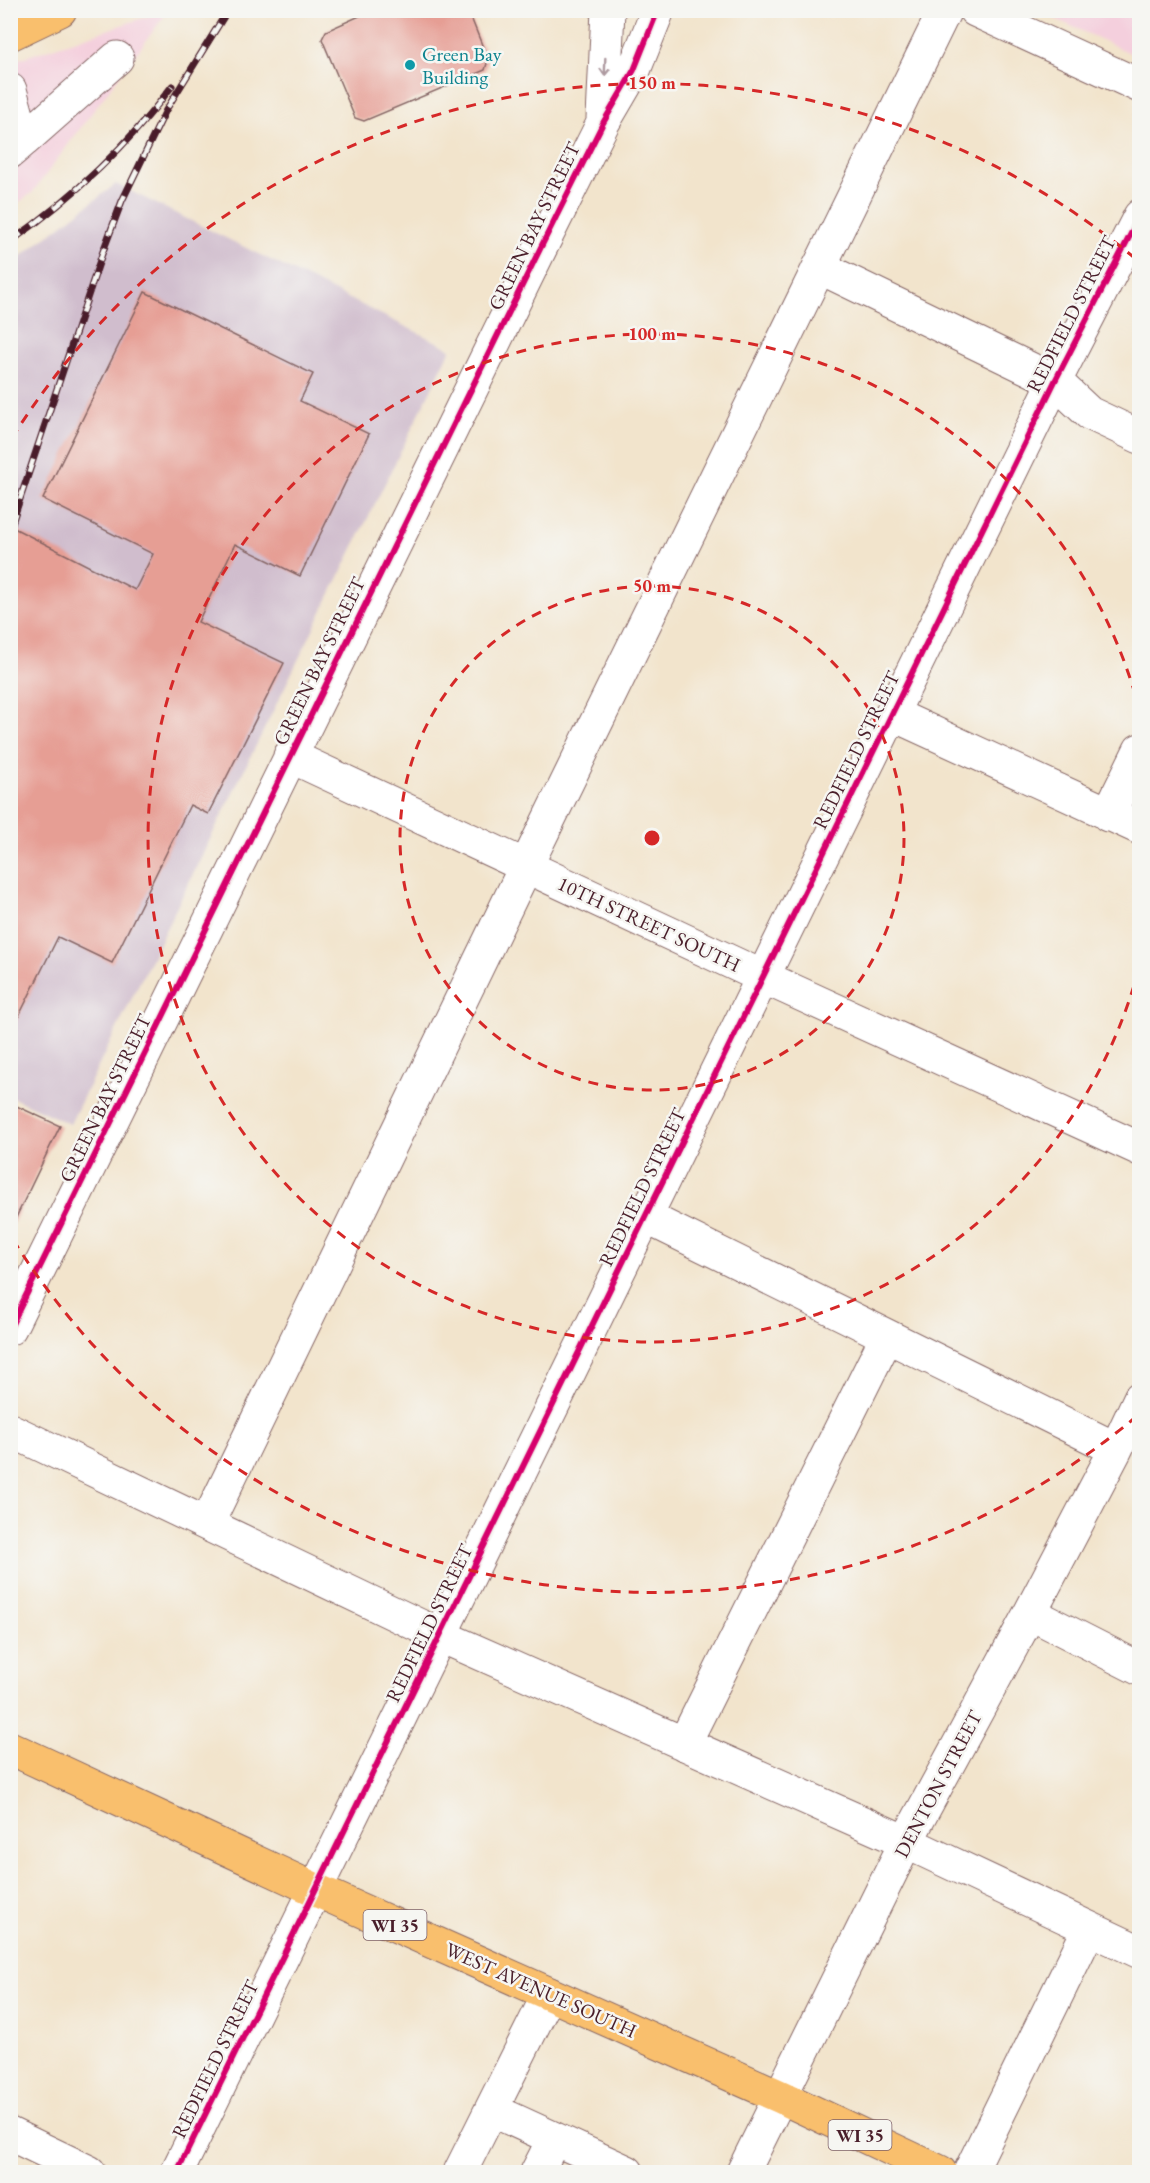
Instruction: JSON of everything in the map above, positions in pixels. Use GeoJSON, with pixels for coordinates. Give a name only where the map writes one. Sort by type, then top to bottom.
{"type":"FeatureCollection","features":[{"type":"Feature","properties":{"kind":"main road"},"geometry":{"type":"LineString","coordinates":[[10,34],[60,10]]}},
{"type":"Feature","properties":{"kind":"main road","name":"WEST AVENUE SOUTH"},"geometry":{"type":"LineString","coordinates":[[10,1748],[316,1890],[781,2097],[940,2172]]}},
{"type":"Feature","properties":{"kind":"street","name":"GREEN BAY STREET"},"geometry":{"type":"LineString","coordinates":[[603,123],[608,10]]}},
{"type":"Feature","properties":{"kind":"street","name":"GREEN BAY STREET"},"geometry":{"type":"LineString","coordinates":[[10,1328],[603,123],[634,70],[658,10]]}},
{"type":"Feature","properties":{"kind":"street"},"geometry":{"type":"LineString","coordinates":[[207,1524],[525,866],[945,10]]}},
{"type":"Feature","properties":{"kind":"street"},"geometry":{"type":"LineString","coordinates":[[975,10],[1140,86]]}},
{"type":"Feature","properties":{"kind":"street"},"geometry":{"type":"LineString","coordinates":[[17,146],[117,58]]}},
{"type":"Feature","properties":{"kind":"street"},"geometry":{"type":"LineString","coordinates":[[10,90],[17,146]]}},
{"type":"Feature","properties":{"kind":"street","name":"REDFIELD STREET"},"geometry":{"type":"LineString","coordinates":[[177,2172],[1055,381],[1140,216]]}},
{"type":"Feature","properties":{"kind":"street"},"geometry":{"type":"LineString","coordinates":[[819,267],[1055,381],[1089,413],[1140,437]]}},
{"type":"Feature","properties":{"kind":"street"},"geometry":{"type":"LineString","coordinates":[[892,714],[1140,828]]}},
{"type":"Feature","properties":{"kind":"street"},"geometry":{"type":"LineString","coordinates":[[1108,815],[1140,750]]}},
{"type":"Feature","properties":{"kind":"street","name":"10TH STREET SOUTH"},"geometry":{"type":"LineString","coordinates":[[290,756],[763,977],[1140,1149]]}},
{"type":"Feature","properties":{"kind":"street"},"geometry":{"type":"LineString","coordinates":[[646,1217],[1116,1449]]}},
{"type":"Feature","properties":{"kind":"street"},"geometry":{"type":"LineString","coordinates":[[684,1744],[887,1336]]}},
{"type":"Feature","properties":{"kind":"street","name":"DENTON STREET"},"geometry":{"type":"LineString","coordinates":[[743,2172],[906,1842],[1030,1613],[1137,1407]]}},
{"type":"Feature","properties":{"kind":"street"},"geometry":{"type":"LineString","coordinates":[[10,1430],[441,1636],[906,1842],[1140,1953]]}},
{"type":"Feature","properties":{"kind":"street"},"geometry":{"type":"LineString","coordinates":[[1030,1613],[1140,1669]]}},
{"type":"Feature","properties":{"kind":"street"},"geometry":{"type":"LineString","coordinates":[[970,2172],[1089,1929]]}},
{"type":"Feature","properties":{"kind":"street"},"geometry":{"type":"LineString","coordinates":[[460,2172],[549,1994]]}},
{"type":"Feature","properties":{"kind":"street"},"geometry":{"type":"LineString","coordinates":[[492,2110],[627,2172]]}},
{"type":"Feature","properties":{"kind":"street"},"geometry":{"type":"LineString","coordinates":[[10,2134],[89,2172]]}},
{"type":"Feature","properties":{"kind":"street"},"geometry":{"type":"LineString","coordinates":[[537,2172],[554,2139]]}},
{"type":"Feature","properties":{"kind":"shaded area"},"geometry":{"type":"Polygon","coordinates":[[[168,11],[32,193],[11,208],[10,62],[168,11]]]}},
{"type":"Feature","properties":{"kind":"shaded area"},"geometry":{"type":"Polygon","coordinates":[[[1038,11],[1139,11],[1139,57],[1038,11]]]}},
{"type":"Feature","properties":{"kind":"shaded area"},"geometry":{"type":"Polygon","coordinates":[[[116,184],[451,349],[70,1124],[11,1097],[11,264],[116,184]]]}},
{"type":"Feature","properties":{"kind":"building","name":"Green Bay Building"},"geometry":{"type":"Polygon","coordinates":[[[373,10],[468,10],[488,60],[485,70],[364,121],[355,118],[322,39],[326,31],[373,10]]]}},
{"type":"Feature","properties":{"kind":"building"},"geometry":{"type":"Polygon","coordinates":[[[145,292],[313,374],[300,401],[369,434],[300,576],[235,544],[198,622],[284,663],[208,814],[190,805],[112,963],[58,937],[10,1034],[10,526],[135,590],[153,554],[43,499],[145,292]]]}},
{"type":"Feature","properties":{"kind":"building"},"geometry":{"type":"Polygon","coordinates":[[[10,1103],[60,1126],[10,1230],[10,1103]]]}},
{"type":"Feature","properties":{"kind":"railway"},"geometry":{"type":"LineString","coordinates":[[11,526],[122,201],[166,110],[228,10]]}},
{"type":"Feature","properties":{"kind":"railway"},"geometry":{"type":"LineString","coordinates":[[10,242],[55,208],[117,151],[172,86]]}},
{"type":"Feature","properties":{"kind":"cycle path"},"geometry":{"type":"LineString","coordinates":[[10,1328],[540,249],[603,123],[634,70],[658,10]]}},
{"type":"Feature","properties":{"kind":"cycle path"},"geometry":{"type":"LineString","coordinates":[[177,2172],[1055,381],[1140,216]]}},
{"type":"Feature","properties":{"kind":"place","name":"Green Bay Building"},"geometry":{"type":"Point","coordinates":[410,65]}}]}
